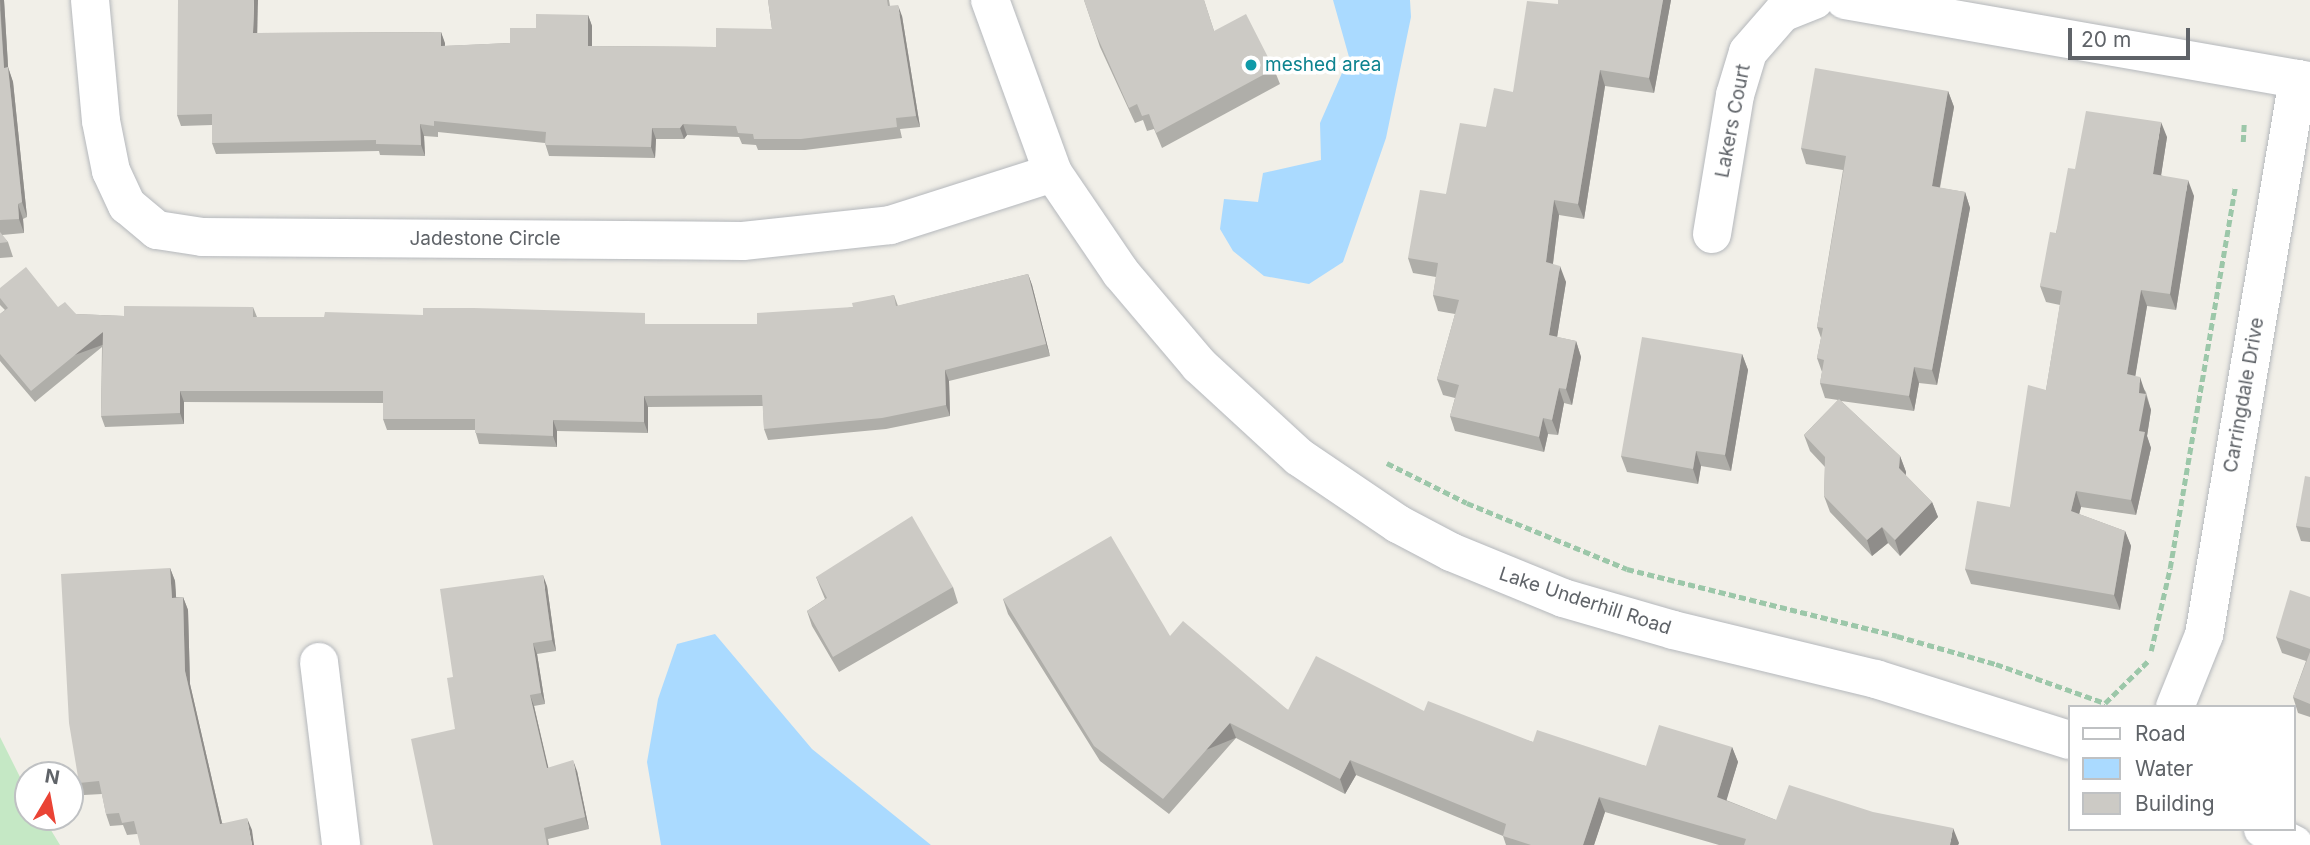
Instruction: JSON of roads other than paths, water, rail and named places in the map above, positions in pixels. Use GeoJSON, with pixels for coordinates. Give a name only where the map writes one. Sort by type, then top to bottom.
{"type":"FeatureCollection","features":[{"type":"Feature","properties":{"kind":"street","name":"Jadestone Circle"},"geometry":{"type":"LineString","coordinates":[[90,0],[102,131],[118,191],[141,219],[176,235],[782,240],[890,225],[1053,173]]}},
{"type":"Feature","properties":{"kind":"street","name":"Lake Underhill Road"},"geometry":{"type":"LineString","coordinates":[[990,0],[1053,173],[1121,273],[1199,365],[1299,457],[1409,530],[1506,577],[1620,616],[1828,666],[2068,739]]}},
{"type":"Feature","properties":{"kind":"street","name":"Lakers Court"},"geometry":{"type":"LineString","coordinates":[[1712,234],[1735,95],[1748,52],[1783,13],[1814,0]]}},
{"type":"Feature","properties":{"kind":"street"},"geometry":{"type":"LineString","coordinates":[[1845,0],[2304,80]]}},
{"type":"Feature","properties":{"kind":"street","name":"Carringdale Drive"},"geometry":{"type":"LineString","coordinates":[[2176,705],[2204,635],[2304,80]]}},
{"type":"Feature","properties":{"kind":"street"},"geometry":{"type":"LineString","coordinates":[[319,662],[341,845]]}},
{"type":"Feature","properties":{"kind":"street"},"geometry":{"type":"LineString","coordinates":[[2267,831],[2294,845]]}},
{"type":"Feature","properties":{"kind":"water"},"geometry":{"type":"Polygon","coordinates":[[[1333,0],[1410,0],[1411,17],[1386,138],[1343,262],[1309,284],[1264,276],[1233,251],[1220,229],[1224,199],[1258,202],[1263,173],[1321,160],[1320,123],[1349,57],[1333,0]]]}},
{"type":"Feature","properties":{"kind":"water"},"geometry":{"type":"Polygon","coordinates":[[[715,634],[812,749],[931,845],[661,845],[647,762],[658,699],[677,644],[715,634]]]}},
{"type":"Feature","properties":{"kind":"place","name":"meshed area"},"geometry":{"type":"Point","coordinates":[1251,65]}}]}
